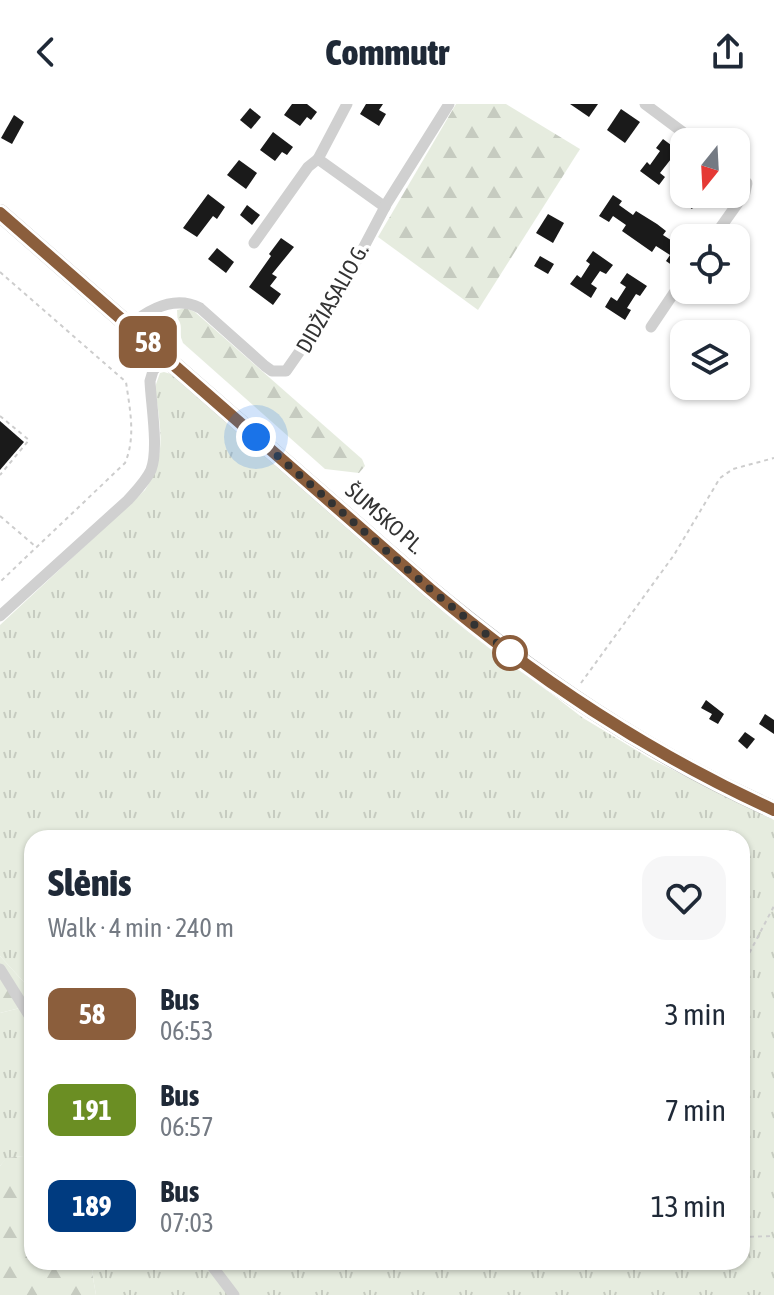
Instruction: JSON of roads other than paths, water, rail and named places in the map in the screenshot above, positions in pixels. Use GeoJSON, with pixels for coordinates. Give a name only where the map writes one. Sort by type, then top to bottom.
{"type":"FeatureCollection","features":[{"type":"Feature","properties":{"kind":"main road","name":"ŠUMSKO PL."},"geometry":{"type":"LineString","coordinates":[[0,213],[430,589],[496,643],[571,697],[657,750],[774,810]]}},
{"type":"Feature","properties":{"kind":"street"},"geometry":{"type":"LineString","coordinates":[[254,243],[308,167],[318,159],[347,104]]}},
{"type":"Feature","properties":{"kind":"street","name":"DIDŽIASALIO G."},"geometry":{"type":"LineString","coordinates":[[129,326],[140,317],[168,304],[191,303],[265,366],[272,371],[286,371],[337,298],[385,207],[449,104]]}},
{"type":"Feature","properties":{"kind":"street"},"geometry":{"type":"LineString","coordinates":[[645,104],[677,128]]}},
{"type":"Feature","properties":{"kind":"street"},"geometry":{"type":"LineString","coordinates":[[318,159],[385,207]]}},
{"type":"Feature","properties":{"kind":"street"},"geometry":{"type":"LineString","coordinates":[[651,327],[670,299]]}},
{"type":"Feature","properties":{"kind":"street"},"geometry":{"type":"LineString","coordinates":[[0,616],[128,500],[151,470],[154,456],[150,381],[153,371],[165,357]]}},
{"type":"Feature","properties":{"kind":"street"},"geometry":{"type":"LineString","coordinates":[[0,969],[24,1007]]}},
{"type":"Feature","properties":{"kind":"street"},"geometry":{"type":"LineString","coordinates":[[215,1270],[234,1295]]}}]}
